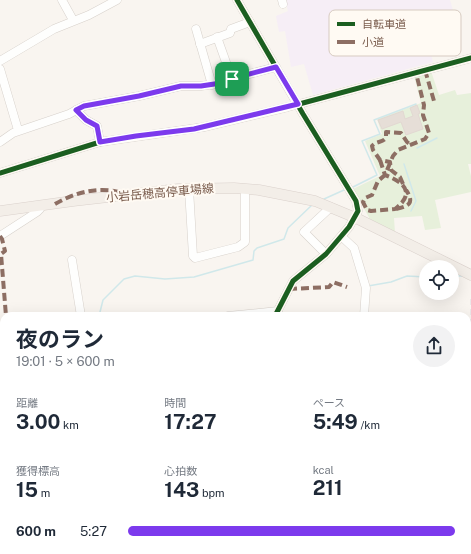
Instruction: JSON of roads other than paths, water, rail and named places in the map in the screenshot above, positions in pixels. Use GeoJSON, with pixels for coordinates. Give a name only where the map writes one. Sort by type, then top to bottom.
{"type":"FeatureCollection","features":[{"type":"Feature","properties":{"kind":"main road","name":"小岩岳穂高停車場線"},"geometry":{"type":"LineString","coordinates":[[0,211],[189,189],[245,189],[300,197],[331,207],[471,275]]}},
{"type":"Feature","properties":{"kind":"street"},"geometry":{"type":"LineString","coordinates":[[62,0],[73,20]]}},
{"type":"Feature","properties":{"kind":"street"},"geometry":{"type":"LineString","coordinates":[[0,61],[54,29],[73,20],[89,15],[100,4],[117,0]]}},
{"type":"Feature","properties":{"kind":"street"},"geometry":{"type":"LineString","coordinates":[[237,0],[359,208],[356,218],[342,237],[326,254],[293,281],[277,312]]}},
{"type":"Feature","properties":{"kind":"street"},"geometry":{"type":"LineString","coordinates":[[200,44],[230,33],[231,29],[250,22]]}},
{"type":"Feature","properties":{"kind":"street"},"geometry":{"type":"LineString","coordinates":[[196,29],[212,85]]}},
{"type":"Feature","properties":{"kind":"street"},"geometry":{"type":"LineString","coordinates":[[218,38],[232,79]]}},
{"type":"Feature","properties":{"kind":"street"},"geometry":{"type":"LineString","coordinates":[[0,173],[100,142],[194,129],[298,104],[471,58]]}},
{"type":"Feature","properties":{"kind":"street"},"geometry":{"type":"LineString","coordinates":[[0,142],[18,130],[69,114],[84,106],[139,96],[177,87],[212,85],[276,67]]}},
{"type":"Feature","properties":{"kind":"street"},"geometry":{"type":"LineString","coordinates":[[0,69],[18,130]]}},
{"type":"Feature","properties":{"kind":"street"},"geometry":{"type":"LineString","coordinates":[[76,110],[86,120],[97,126],[100,142]]}},
{"type":"Feature","properties":{"kind":"street"},"geometry":{"type":"LineString","coordinates":[[189,189],[193,256],[195,258],[238,247],[245,242],[245,189]]}},
{"type":"Feature","properties":{"kind":"street"},"geometry":{"type":"LineString","coordinates":[[0,236],[36,212],[40,209],[40,206]]}},
{"type":"Feature","properties":{"kind":"street"},"geometry":{"type":"LineString","coordinates":[[326,254],[304,232],[331,207]]}},
{"type":"Feature","properties":{"kind":"street"},"geometry":{"type":"LineString","coordinates":[[342,237],[354,248],[366,288],[364,312]]}},
{"type":"Feature","properties":{"kind":"street"},"geometry":{"type":"LineString","coordinates":[[72,260],[80,312]]}},
{"type":"Feature","properties":{"kind":"waterway"},"geometry":{"type":"LineString","coordinates":[[353,187],[377,175],[362,141],[380,134],[374,120],[416,104]]}},
{"type":"Feature","properties":{"kind":"waterway"},"geometry":{"type":"LineString","coordinates":[[417,148],[437,138]]}},
{"type":"Feature","properties":{"kind":"waterway"},"geometry":{"type":"LineString","coordinates":[[404,164],[416,201],[411,211]]}},
{"type":"Feature","properties":{"kind":"waterway"},"geometry":{"type":"LineString","coordinates":[[324,199],[344,190]]}},
{"type":"Feature","properties":{"kind":"waterway"},"geometry":{"type":"LineString","coordinates":[[100,312],[103,300],[124,279],[135,276],[165,279],[194,277],[253,260],[254,251],[257,248],[284,239],[288,228],[312,205]]}},
{"type":"Feature","properties":{"kind":"waterway"},"geometry":{"type":"LineString","coordinates":[[368,286],[391,282],[407,276],[419,277]]}},
{"type":"Feature","properties":{"kind":"railway"},"geometry":{"type":"LineString","coordinates":[[471,299],[471,381]]}}]}
